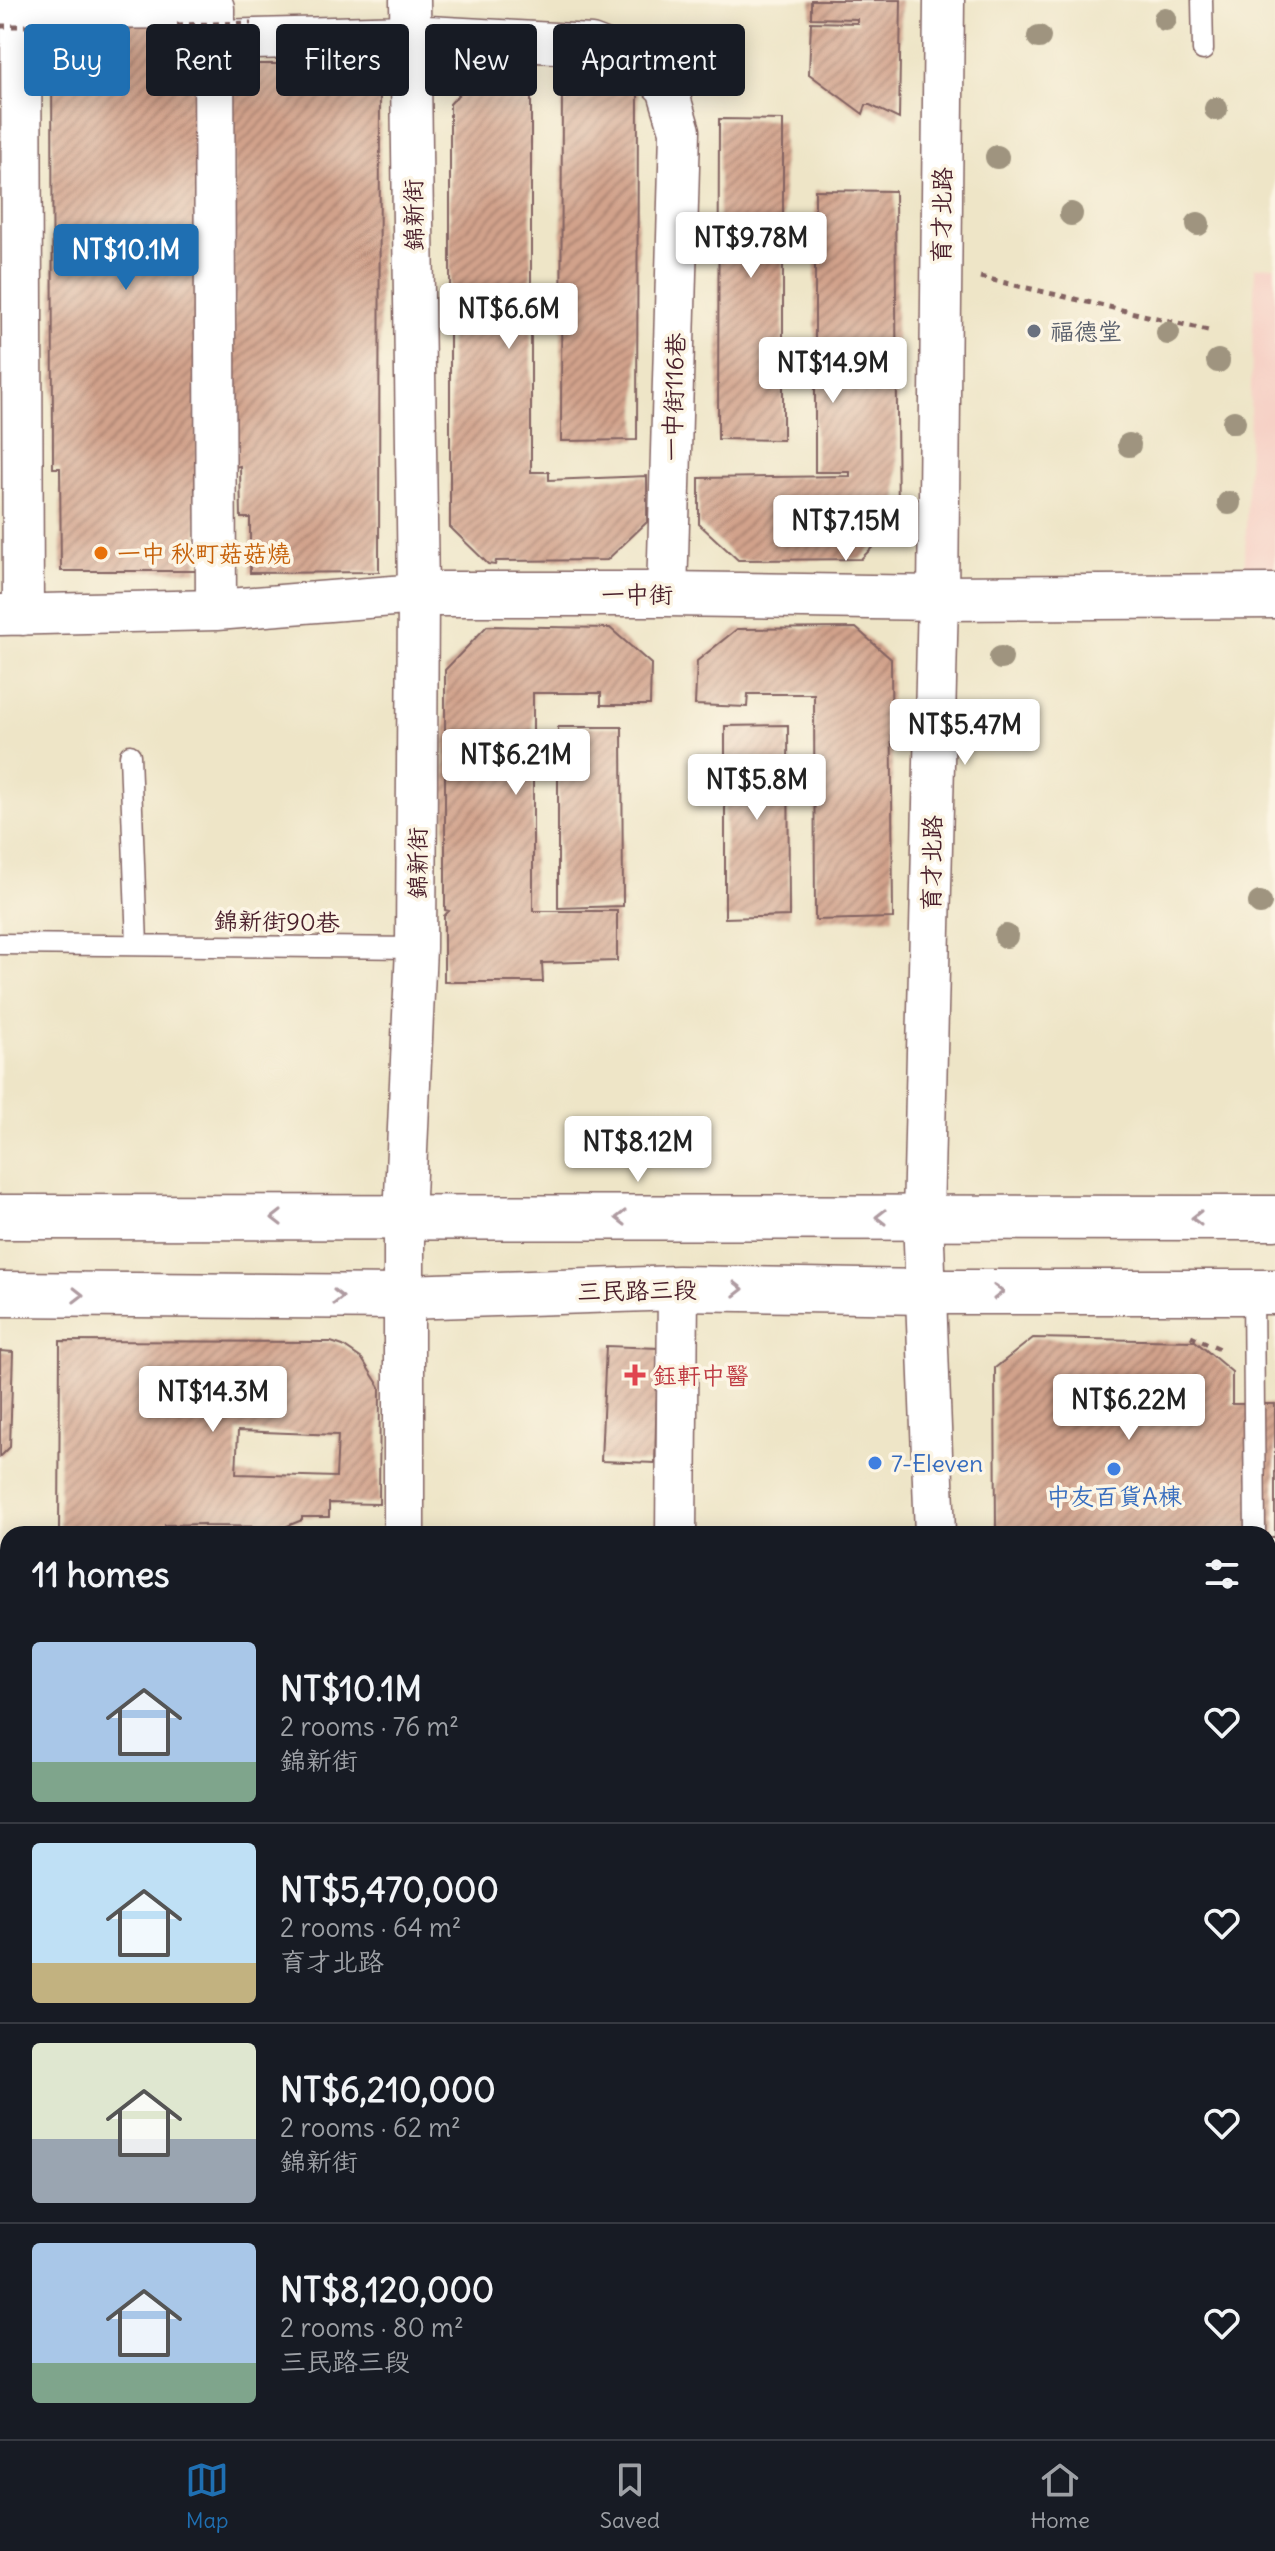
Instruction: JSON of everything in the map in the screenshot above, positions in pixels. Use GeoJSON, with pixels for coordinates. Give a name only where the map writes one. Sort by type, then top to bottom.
{"type":"FeatureCollection","features":[{"type":"Feature","properties":{"kind":"main road","name":"一中街"},"geometry":{"type":"LineString","coordinates":[[418,594],[938,598],[1275,596]]}},
{"type":"Feature","properties":{"kind":"main road"},"geometry":{"type":"LineString","coordinates":[[0,1217],[1275,1218]]}},
{"type":"Feature","properties":{"kind":"main road","name":"三民路三段"},"geometry":{"type":"LineString","coordinates":[[0,1294],[405,1297],[678,1288],[1264,1292]]}},
{"type":"Feature","properties":{"kind":"street","name":"育才北路"},"geometry":{"type":"LineString","coordinates":[[935,1526],[923,1217],[938,598],[944,0]]}},
{"type":"Feature","properties":{"kind":"street"},"geometry":{"type":"LineString","coordinates":[[12,615],[6,10],[214,8],[214,24]]}},
{"type":"Feature","properties":{"kind":"street","name":"一中街116巷"},"geometry":{"type":"LineString","coordinates":[[260,35],[410,17],[591,45],[643,65],[667,88],[680,131],[667,594]]}},
{"type":"Feature","properties":{"kind":"street","name":"錦新街"},"geometry":{"type":"LineString","coordinates":[[404,1526],[404,1218],[416,948],[418,594],[410,17]]}},
{"type":"Feature","properties":{"kind":"street"},"geometry":{"type":"LineString","coordinates":[[214,96],[216,610]]}},
{"type":"Feature","properties":{"kind":"street","name":"一中街"},"geometry":{"type":"LineString","coordinates":[[12,615],[216,610],[418,594]]}},
{"type":"Feature","properties":{"kind":"street"},"geometry":{"type":"LineString","coordinates":[[676,1526],[678,1288]]}},
{"type":"Feature","properties":{"kind":"lane"},"geometry":{"type":"LineString","coordinates":[[1202,0],[1203,50]]}},
{"type":"Feature","properties":{"kind":"lane"},"geometry":{"type":"LineString","coordinates":[[130,755],[137,945]]}},
{"type":"Feature","properties":{"kind":"lane","name":"錦新街90巷"},"geometry":{"type":"LineString","coordinates":[[0,944],[416,948]]}},
{"type":"Feature","properties":{"kind":"lane"},"geometry":{"type":"LineString","coordinates":[[1255,1526],[1264,1292]]}},
{"type":"Feature","properties":{"kind":"path"},"geometry":{"type":"LineString","coordinates":[[6,10],[52,24]]}},
{"type":"Feature","properties":{"kind":"path"},"geometry":{"type":"LineString","coordinates":[[214,24],[251,23]]}},
{"type":"Feature","properties":{"kind":"path"},"geometry":{"type":"LineString","coordinates":[[940,268],[1212,331]]}},
{"type":"Feature","properties":{"kind":"shaded area"},"geometry":{"type":"Polygon","coordinates":[[[1275,266],[1275,585],[1244,586],[1255,267],[1275,266]]]}},
{"type":"Feature","properties":{"kind":"building"},"geometry":{"type":"Polygon","coordinates":[[[811,0],[901,0],[899,119],[870,105],[866,105],[863,114],[809,74],[811,22],[857,23],[857,19],[811,18],[811,0]]]}},
{"type":"Feature","properties":{"kind":"building"},"geometry":{"type":"Polygon","coordinates":[[[198,18],[198,24],[146,24],[146,96],[198,96],[197,571],[61,571],[60,468],[53,468],[52,96],[130,96],[130,24],[52,24],[52,19],[198,18]]]}},
{"type":"Feature","properties":{"kind":"building"},"geometry":{"type":"Polygon","coordinates":[[[260,64],[276,64],[276,96],[380,96],[379,572],[250,573],[250,518],[241,518],[240,466],[234,467],[233,96],[260,96],[260,64]]]}},
{"type":"Feature","properties":{"kind":"building"},"geometry":{"type":"Polygon","coordinates":[[[457,96],[531,96],[531,472],[549,472],[549,480],[647,476],[647,522],[607,560],[496,561],[495,565],[488,564],[450,527],[450,104],[457,96]]]}},
{"type":"Feature","properties":{"kind":"building"},"geometry":{"type":"Polygon","coordinates":[[[562,96],[638,96],[637,440],[561,441],[562,96]]]}},
{"type":"Feature","properties":{"kind":"building"},"geometry":{"type":"Polygon","coordinates":[[[719,119],[783,120],[783,440],[718,439],[719,119]]]}},
{"type":"Feature","properties":{"kind":"building"},"geometry":{"type":"Polygon","coordinates":[[[815,190],[895,191],[898,521],[861,559],[738,560],[699,524],[699,478],[850,476],[850,472],[815,472],[815,190]]]}},
{"type":"Feature","properties":{"kind":"building"},"geometry":{"type":"Polygon","coordinates":[[[487,626],[610,628],[651,664],[650,705],[601,705],[601,693],[533,693],[533,911],[617,911],[617,961],[542,963],[543,982],[444,982],[444,916],[449,911],[445,910],[445,670],[487,626]]]}},
{"type":"Feature","properties":{"kind":"building"},"geometry":{"type":"Polygon","coordinates":[[[856,628],[891,659],[893,918],[815,920],[814,694],[748,694],[747,707],[695,705],[697,661],[737,629],[856,628]]]}},
{"type":"Feature","properties":{"kind":"building"},"geometry":{"type":"Polygon","coordinates":[[[788,725],[789,916],[725,918],[725,726],[788,725]]]}},
{"type":"Feature","properties":{"kind":"building"},"geometry":{"type":"Polygon","coordinates":[[[558,727],[622,727],[623,906],[558,908],[558,727]]]}},
{"type":"Feature","properties":{"kind":"building","name":"中友百貨A棟"},"geometry":{"type":"Polygon","coordinates":[[[1033,1338],[1195,1341],[1232,1372],[1232,1404],[1275,1404],[1275,1526],[996,1526],[995,1368],[1033,1338]]]}},
{"type":"Feature","properties":{"kind":"building"},"geometry":{"type":"Polygon","coordinates":[[[60,1341],[331,1342],[362,1359],[380,1387],[379,1504],[329,1503],[329,1517],[302,1517],[302,1520],[287,1526],[59,1526],[60,1341]],[[238,1431],[236,1474],[336,1477],[338,1435],[238,1431]]]}},
{"type":"Feature","properties":{"kind":"building"},"geometry":{"type":"Polygon","coordinates":[[[606,1346],[658,1348],[655,1463],[601,1461],[606,1346]]]}},
{"type":"Feature","properties":{"kind":"building"},"geometry":{"type":"Polygon","coordinates":[[[0,1351],[13,1352],[10,1447],[0,1457],[0,1351]]]}},
{"type":"Feature","properties":{"kind":"place","name":"福德堂"},"geometry":{"type":"Point","coordinates":[1034,331]}},
{"type":"Feature","properties":{"kind":"place","name":"一中 秋町菇菇燒"},"geometry":{"type":"Point","coordinates":[101,553]}},
{"type":"Feature","properties":{"kind":"place","name":"鈺軒中醫"},"geometry":{"type":"Point","coordinates":[635,1375]}},
{"type":"Feature","properties":{"kind":"place","name":"7-Eleven"},"geometry":{"type":"Point","coordinates":[875,1463]}},
{"type":"Feature","properties":{"kind":"place","name":"中友百貨A棟"},"geometry":{"type":"Point","coordinates":[1114,1469]}}]}
